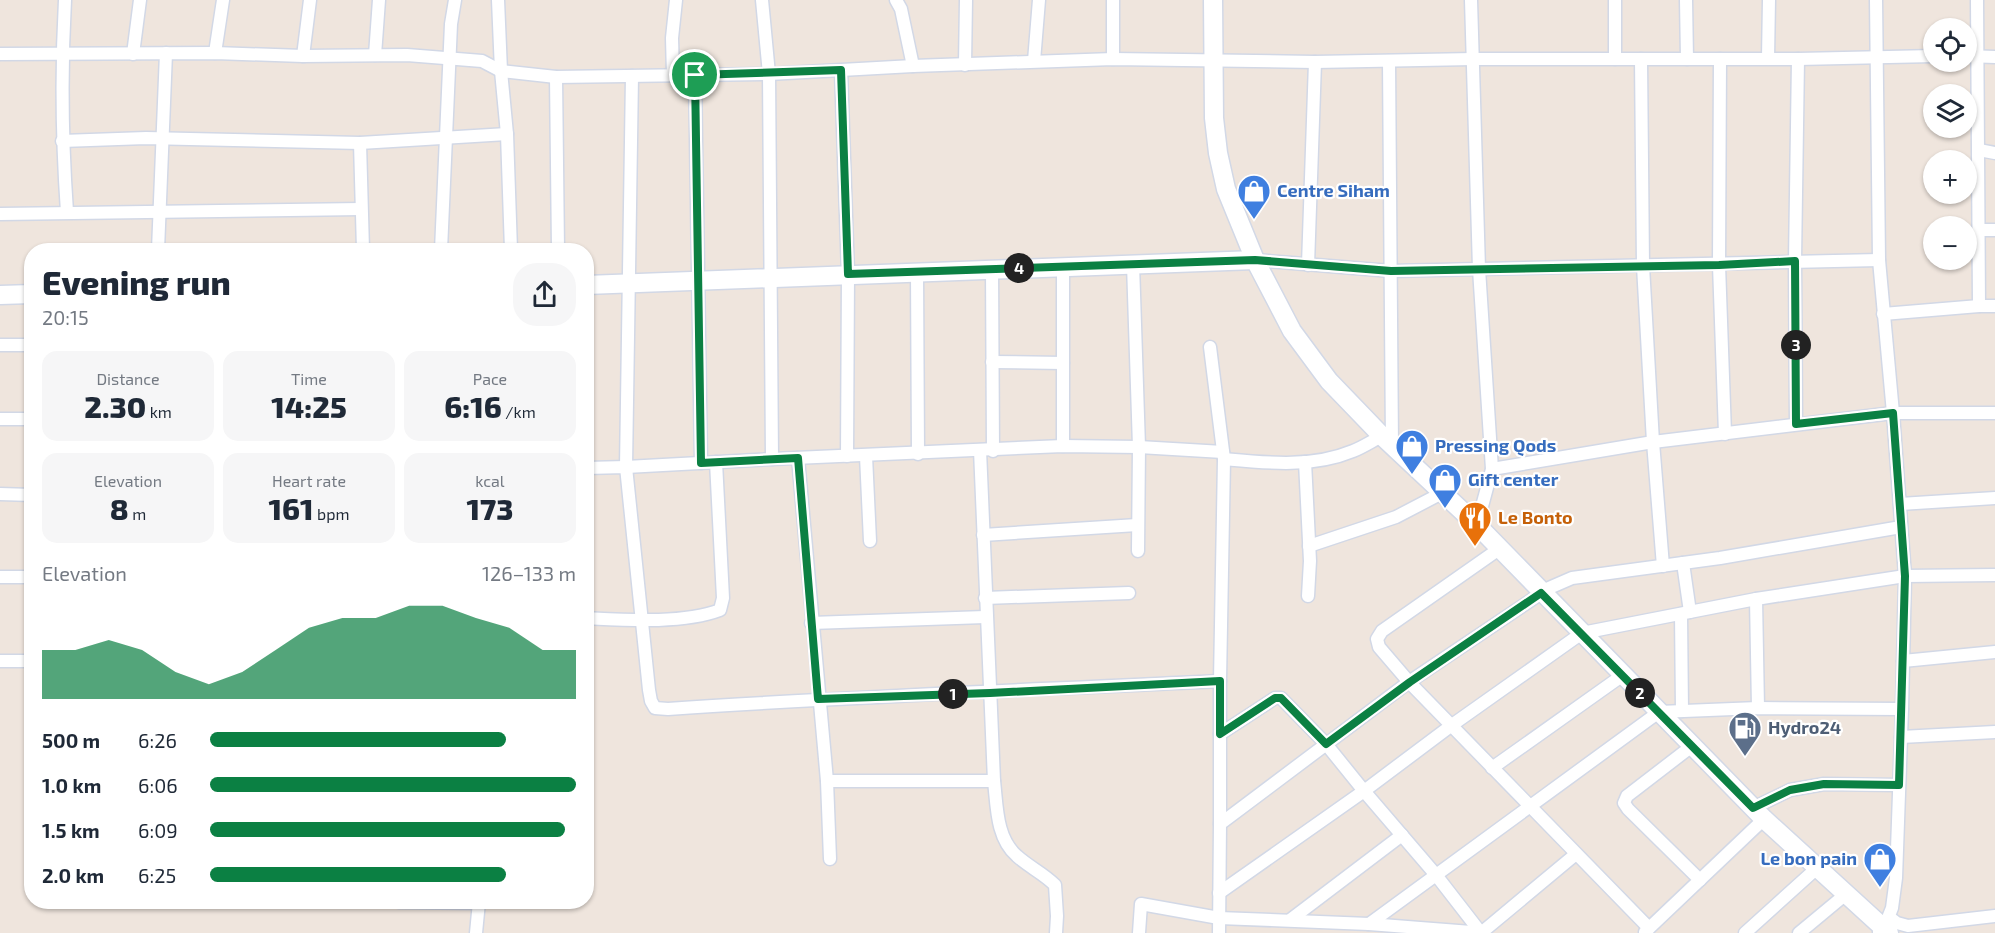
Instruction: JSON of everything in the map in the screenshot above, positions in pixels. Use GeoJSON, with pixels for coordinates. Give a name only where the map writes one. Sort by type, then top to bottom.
{"type":"FeatureCollection","features":[{"type":"Feature","properties":{"kind":"street"},"geometry":{"type":"LineString","coordinates":[[65,0],[62,53],[62,141],[67,212]]}},
{"type":"Feature","properties":{"kind":"street"},"geometry":{"type":"LineString","coordinates":[[134,54],[140,0]]}},
{"type":"Feature","properties":{"kind":"street"},"geometry":{"type":"LineString","coordinates":[[215,53],[223,0]]}},
{"type":"Feature","properties":{"kind":"street"},"geometry":{"type":"LineString","coordinates":[[303,56],[310,0]]}},
{"type":"Feature","properties":{"kind":"street"},"geometry":{"type":"LineString","coordinates":[[375,55],[379,0]]}},
{"type":"Feature","properties":{"kind":"street"},"geometry":{"type":"LineString","coordinates":[[441,243],[449,59],[455,0]]}},
{"type":"Feature","properties":{"kind":"street"},"geometry":{"type":"LineString","coordinates":[[498,0],[507,134],[511,243]]}},
{"type":"Feature","properties":{"kind":"street"},"geometry":{"type":"LineString","coordinates":[[673,75],[672,38],[676,0]]}},
{"type":"Feature","properties":{"kind":"street"},"geometry":{"type":"LineString","coordinates":[[762,0],[769,74],[772,459]]}},
{"type":"Feature","properties":{"kind":"street"},"geometry":{"type":"LineString","coordinates":[[896,0],[901,9],[912,66]]}},
{"type":"Feature","properties":{"kind":"street"},"geometry":{"type":"LineString","coordinates":[[965,65],[966,0]]}},
{"type":"Feature","properties":{"kind":"street"},"geometry":{"type":"LineString","coordinates":[[1034,61],[1039,0]]}},
{"type":"Feature","properties":{"kind":"street"},"geometry":{"type":"LineString","coordinates":[[1113,0],[1113,59]]}},
{"type":"Feature","properties":{"kind":"street"},"geometry":{"type":"LineString","coordinates":[[1213,0],[1214,118],[1218,153],[1226,189],[1255,260],[1292,331],[1329,381],[1387,441],[1477,525],[1758,814],[1885,928]]}},
{"type":"Feature","properties":{"kind":"street"},"geometry":{"type":"LineString","coordinates":[[1471,0],[1479,269],[1492,469],[1477,525]]}},
{"type":"Feature","properties":{"kind":"street"},"geometry":{"type":"LineString","coordinates":[[1615,0],[1616,59]]}},
{"type":"Feature","properties":{"kind":"street"},"geometry":{"type":"LineString","coordinates":[[1686,0],[1687,59]]}},
{"type":"Feature","properties":{"kind":"street"},"geometry":{"type":"LineString","coordinates":[[1768,58],[1769,0]]}},
{"type":"Feature","properties":{"kind":"street"},"geometry":{"type":"LineString","coordinates":[[1876,0],[1879,260],[1905,576],[1896,878],[1892,908],[1885,928]]}},
{"type":"Feature","properties":{"kind":"street"},"geometry":{"type":"LineString","coordinates":[[1975,18],[1977,0]]}},
{"type":"Feature","properties":{"kind":"street"},"geometry":{"type":"LineString","coordinates":[[158,243],[166,53]]}},
{"type":"Feature","properties":{"kind":"street"},"geometry":{"type":"LineString","coordinates":[[0,54],[407,55],[482,62],[501,71],[556,77],[769,74],[1113,59],[1315,62],[1923,56]]}},
{"type":"Feature","properties":{"kind":"street"},"geometry":{"type":"LineString","coordinates":[[1977,56],[1995,57]]}},
{"type":"Feature","properties":{"kind":"street"},"geometry":{"type":"LineString","coordinates":[[1720,58],[1719,265],[1725,434]]}},
{"type":"Feature","properties":{"kind":"street"},"geometry":{"type":"LineString","coordinates":[[1641,59],[1643,266],[1663,566]]}},
{"type":"Feature","properties":{"kind":"street"},"geometry":{"type":"LineString","coordinates":[[1796,424],[1795,261],[1798,59]]}},
{"type":"Feature","properties":{"kind":"street"},"geometry":{"type":"LineString","coordinates":[[1387,441],[1391,271],[1389,61]]}},
{"type":"Feature","properties":{"kind":"street"},"geometry":{"type":"LineString","coordinates":[[1308,265],[1315,62]]}},
{"type":"Feature","properties":{"kind":"street"},"geometry":{"type":"LineString","coordinates":[[841,70],[848,274],[847,456]]}},
{"type":"Feature","properties":{"kind":"street"},"geometry":{"type":"LineString","coordinates":[[1972,72],[1979,150],[1979,306]]}},
{"type":"Feature","properties":{"kind":"street"},"geometry":{"type":"LineString","coordinates":[[695,75],[701,463]]}},
{"type":"Feature","properties":{"kind":"street"},"geometry":{"type":"LineString","coordinates":[[632,76],[626,467],[651,701],[656,708],[1220,681]]}},
{"type":"Feature","properties":{"kind":"street"},"geometry":{"type":"LineString","coordinates":[[556,77],[558,243]]}},
{"type":"Feature","properties":{"kind":"street"},"geometry":{"type":"LineString","coordinates":[[62,141],[163,138],[360,143],[507,134]]}},
{"type":"Feature","properties":{"kind":"street"},"geometry":{"type":"LineString","coordinates":[[360,143],[363,243]]}},
{"type":"Feature","properties":{"kind":"street"},"geometry":{"type":"LineString","coordinates":[[1979,150],[1995,153]]}},
{"type":"Feature","properties":{"kind":"street"},"geometry":{"type":"LineString","coordinates":[[0,214],[361,209]]}},
{"type":"Feature","properties":{"kind":"street"},"geometry":{"type":"LineString","coordinates":[[1979,230],[1995,230]]}},
{"type":"Feature","properties":{"kind":"street"},"geometry":{"type":"LineString","coordinates":[[594,285],[1255,260],[1391,271],[1879,260]]}},
{"type":"Feature","properties":{"kind":"street"},"geometry":{"type":"LineString","coordinates":[[1133,264],[1139,447],[1138,551]]}},
{"type":"Feature","properties":{"kind":"street"},"geometry":{"type":"LineString","coordinates":[[1063,266],[1063,446]]}},
{"type":"Feature","properties":{"kind":"street"},"geometry":{"type":"LineString","coordinates":[[992,269],[993,451]]}},
{"type":"Feature","properties":{"kind":"street"},"geometry":{"type":"LineString","coordinates":[[917,272],[918,454]]}},
{"type":"Feature","properties":{"kind":"street"},"geometry":{"type":"LineString","coordinates":[[0,295],[24,294]]}},
{"type":"Feature","properties":{"kind":"street"},"geometry":{"type":"LineString","coordinates":[[1882,314],[1995,306]]}},
{"type":"Feature","properties":{"kind":"street"},"geometry":{"type":"LineString","coordinates":[[0,345],[24,345]]}},
{"type":"Feature","properties":{"kind":"street"},"geometry":{"type":"LineString","coordinates":[[1210,347],[1224,456],[1219,933]]}},
{"type":"Feature","properties":{"kind":"street"},"geometry":{"type":"LineString","coordinates":[[992,362],[1063,363]]}},
{"type":"Feature","properties":{"kind":"street"},"geometry":{"type":"LineString","coordinates":[[1492,469],[1653,442],[1893,413],[1995,413]]}},
{"type":"Feature","properties":{"kind":"street"},"geometry":{"type":"LineString","coordinates":[[0,419],[24,419]]}},
{"type":"Feature","properties":{"kind":"street"},"geometry":{"type":"LineString","coordinates":[[594,468],[1063,446],[1139,447],[1224,456],[1264,463],[1305,462],[1342,455],[1387,441]]}},
{"type":"Feature","properties":{"kind":"street"},"geometry":{"type":"LineString","coordinates":[[980,450],[985,617],[994,781],[1001,835],[1016,855],[1044,874],[1055,885],[1056,933]]}},
{"type":"Feature","properties":{"kind":"street"},"geometry":{"type":"LineString","coordinates":[[866,456],[870,541]]}},
{"type":"Feature","properties":{"kind":"street"},"geometry":{"type":"LineString","coordinates":[[798,458],[827,781],[830,859]]}},
{"type":"Feature","properties":{"kind":"street"},"geometry":{"type":"LineString","coordinates":[[594,618],[642,621],[709,614],[720,610],[723,598],[716,462]]}},
{"type":"Feature","properties":{"kind":"street"},"geometry":{"type":"LineString","coordinates":[[1305,462],[1310,546],[1308,596]]}},
{"type":"Feature","properties":{"kind":"street"},"geometry":{"type":"LineString","coordinates":[[1310,546],[1396,518],[1442,493]]}},
{"type":"Feature","properties":{"kind":"street"},"geometry":{"type":"LineString","coordinates":[[0,494],[24,495]]}},
{"type":"Feature","properties":{"kind":"street"},"geometry":{"type":"LineString","coordinates":[[1900,504],[1995,498]]}},
{"type":"Feature","properties":{"kind":"street"},"geometry":{"type":"LineString","coordinates":[[983,535],[1137,525]]}},
{"type":"Feature","properties":{"kind":"street"},"geometry":{"type":"LineString","coordinates":[[1220,824],[1410,682],[1541,593],[1572,578],[1683,563],[1901,527]]}},
{"type":"Feature","properties":{"kind":"street"},"geometry":{"type":"LineString","coordinates":[[1499,549],[1382,631],[1377,639],[1379,647],[1646,930],[1700,880],[1758,814],[1790,790],[1824,784],[1899,785]]}},
{"type":"Feature","properties":{"kind":"street"},"geometry":{"type":"LineString","coordinates":[[1682,711],[1685,613],[1683,563]]}},
{"type":"Feature","properties":{"kind":"street"},"geometry":{"type":"LineString","coordinates":[[1219,893],[1582,633],[1756,599],[1905,576],[1995,575]]}},
{"type":"Feature","properties":{"kind":"street"},"geometry":{"type":"LineString","coordinates":[[0,577],[24,577]]}},
{"type":"Feature","properties":{"kind":"street"},"geometry":{"type":"LineString","coordinates":[[985,598],[1130,593]]}},
{"type":"Feature","properties":{"kind":"street"},"geometry":{"type":"LineString","coordinates":[[1756,599],[1758,708]]}},
{"type":"Feature","properties":{"kind":"street"},"geometry":{"type":"LineString","coordinates":[[811,622],[985,617]]}},
{"type":"Feature","properties":{"kind":"street"},"geometry":{"type":"LineString","coordinates":[[1903,661],[1995,652]]}},
{"type":"Feature","properties":{"kind":"street"},"geometry":{"type":"LineString","coordinates":[[0,661],[24,661]]}},
{"type":"Feature","properties":{"kind":"street"},"geometry":{"type":"LineString","coordinates":[[1492,768],[1623,675]]}},
{"type":"Feature","properties":{"kind":"street"},"geometry":{"type":"LineString","coordinates":[[1220,734],[1275,698],[1281,698],[1326,744],[1483,933]]}},
{"type":"Feature","properties":{"kind":"street"},"geometry":{"type":"LineString","coordinates":[[1369,924],[1659,712],[1758,708],[1902,709]]}},
{"type":"Feature","properties":{"kind":"street"},"geometry":{"type":"LineString","coordinates":[[1901,737],[1995,732]]}},
{"type":"Feature","properties":{"kind":"street"},"geometry":{"type":"LineString","coordinates":[[1692,746],[1627,796],[1624,803],[1700,880]]}},
{"type":"Feature","properties":{"kind":"street"},"geometry":{"type":"LineString","coordinates":[[827,781],[994,781]]}},
{"type":"Feature","properties":{"kind":"street"},"geometry":{"type":"LineString","coordinates":[[1290,920],[1402,835]]}},
{"type":"Feature","properties":{"kind":"street"},"geometry":{"type":"LineString","coordinates":[[1139,933],[1141,904],[1219,918],[1290,920],[1310,927],[1369,924],[1390,929],[1483,933],[1576,854]]}},
{"type":"Feature","properties":{"kind":"street"},"geometry":{"type":"LineString","coordinates":[[1745,933],[1817,868]]}},
{"type":"Feature","properties":{"kind":"street"},"geometry":{"type":"LineString","coordinates":[[1799,933],[1846,894]]}},
{"type":"Feature","properties":{"kind":"street"},"geometry":{"type":"LineString","coordinates":[[476,933],[478,909]]}},
{"type":"Feature","properties":{"kind":"street"},"geometry":{"type":"LineString","coordinates":[[1885,928],[1897,923],[1908,926],[1995,916]]}},
{"type":"Feature","properties":{"kind":"place","name":"Centre Siham"},"geometry":{"type":"Point","coordinates":[1254,220]}},
{"type":"Feature","properties":{"kind":"place","name":"Pressing Qods"},"geometry":{"type":"Point","coordinates":[1412,475]}},
{"type":"Feature","properties":{"kind":"place","name":"Gift center"},"geometry":{"type":"Point","coordinates":[1445,509]}},
{"type":"Feature","properties":{"kind":"place","name":"Le Bonto"},"geometry":{"type":"Point","coordinates":[1475,547]}},
{"type":"Feature","properties":{"kind":"place","name":"Hydro24"},"geometry":{"type":"Point","coordinates":[1745,757]}},
{"type":"Feature","properties":{"kind":"place","name":"Le bon pain"},"geometry":{"type":"Point","coordinates":[1880,888]}},
{"type":"Feature","properties":{"kind":"route"},"geometry":{"type":"LineString","coordinates":[[841,70],[848,274],[1255,260],[1391,271],[1719,265],[1795,261],[1796,424],[1893,413],[1905,576],[1899,785],[1824,784],[1790,790],[1753,808],[1541,593],[1410,682],[1326,744],[1281,698],[1275,698],[1220,734],[1220,681],[818,699],[798,458],[701,463],[695,75],[841,70]]}}]}
